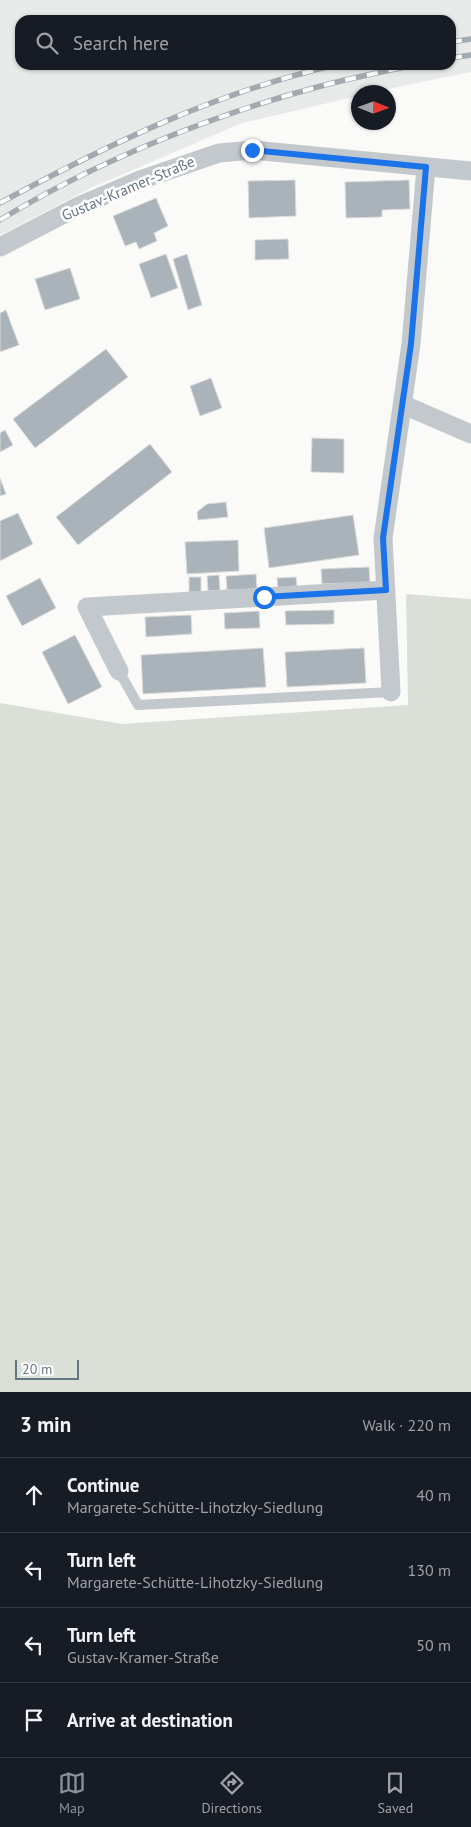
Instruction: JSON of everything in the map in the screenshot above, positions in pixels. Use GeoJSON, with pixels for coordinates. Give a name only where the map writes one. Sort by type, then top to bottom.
{"type":"FeatureCollection","features":[{"type":"Feature","properties":{"kind":"street","name":"Gustav-Kramer-Straße"},"geometry":{"type":"LineString","coordinates":[[0,247],[79,206],[122,187],[219,153],[252,150],[471,171]]}},
{"type":"Feature","properties":{"kind":"street"},"geometry":{"type":"LineString","coordinates":[[391,692],[383,538],[404,405],[422,236],[426,167]]}},
{"type":"Feature","properties":{"kind":"street"},"geometry":{"type":"LineString","coordinates":[[404,405],[471,434]]}},
{"type":"Feature","properties":{"kind":"street"},"geometry":{"type":"LineString","coordinates":[[119,670],[86,607],[386,590]]}},
{"type":"Feature","properties":{"kind":"lane"},"geometry":{"type":"LineString","coordinates":[[119,670],[138,705],[391,692]]}},
{"type":"Feature","properties":{"kind":"shaded area"},"geometry":{"type":"Polygon","coordinates":[[[0,0],[471,0],[471,72],[396,87],[396,85],[351,85],[351,98],[242,123],[91,188],[0,235],[0,0]]]}},
{"type":"Feature","properties":{"kind":"shaded area"},"geometry":{"type":"Polygon","coordinates":[[[406,594],[471,599],[471,1392],[0,1392],[0,703],[122,724],[408,705],[406,594]]]}},
{"type":"Feature","properties":{"kind":"building"},"geometry":{"type":"Polygon","coordinates":[[[295,180],[296,216],[249,218],[248,181],[295,180]]]}},
{"type":"Feature","properties":{"kind":"building"},"geometry":{"type":"Polygon","coordinates":[[[409,180],[410,209],[382,210],[382,217],[346,218],[345,182],[409,180]]]}},
{"type":"Feature","properties":{"kind":"building"},"geometry":{"type":"Polygon","coordinates":[[[156,198],[168,226],[154,233],[157,241],[139,249],[136,242],[125,246],[113,216],[156,198]]]}},
{"type":"Feature","properties":{"kind":"building"},"geometry":{"type":"Polygon","coordinates":[[[288,239],[289,259],[255,260],[255,240],[288,239]]]}},
{"type":"Feature","properties":{"kind":"building"},"geometry":{"type":"Polygon","coordinates":[[[166,254],[178,288],[151,298],[139,264],[166,254]]]}},
{"type":"Feature","properties":{"kind":"building"},"geometry":{"type":"Polygon","coordinates":[[[187,254],[202,305],[188,310],[173,259],[187,254]]]}},
{"type":"Feature","properties":{"kind":"building"},"geometry":{"type":"Polygon","coordinates":[[[70,268],[80,299],[45,310],[35,279],[70,268]]]}},
{"type":"Feature","properties":{"kind":"building"},"geometry":{"type":"Polygon","coordinates":[[[6,310],[19,345],[0,352],[0,313],[6,310]]]}},
{"type":"Feature","properties":{"kind":"building"},"geometry":{"type":"Polygon","coordinates":[[[106,349],[128,377],[35,448],[13,419],[106,349]]]}},
{"type":"Feature","properties":{"kind":"building"},"geometry":{"type":"Polygon","coordinates":[[[211,378],[222,408],[200,416],[190,386],[211,378]]]}},
{"type":"Feature","properties":{"kind":"building"},"geometry":{"type":"Polygon","coordinates":[[[5,430],[13,445],[0,452],[0,433],[5,430]]]}},
{"type":"Feature","properties":{"kind":"building"},"geometry":{"type":"Polygon","coordinates":[[[312,438],[344,439],[344,473],[311,472],[312,438]]]}},
{"type":"Feature","properties":{"kind":"building"},"geometry":{"type":"Polygon","coordinates":[[[150,444],[172,472],[78,545],[56,517],[150,444]]]}},
{"type":"Feature","properties":{"kind":"building"},"geometry":{"type":"Polygon","coordinates":[[[0,478],[6,494],[0,496],[0,478]]]}},
{"type":"Feature","properties":{"kind":"building"},"geometry":{"type":"Polygon","coordinates":[[[226,502],[228,517],[198,520],[197,512],[207,504],[226,502]]]}},
{"type":"Feature","properties":{"kind":"building"},"geometry":{"type":"Polygon","coordinates":[[[18,513],[33,544],[0,561],[0,521],[18,513]]]}},
{"type":"Feature","properties":{"kind":"building"},"geometry":{"type":"Polygon","coordinates":[[[353,515],[359,555],[269,568],[264,528],[353,515]]]}},
{"type":"Feature","properties":{"kind":"building"},"geometry":{"type":"Polygon","coordinates":[[[238,540],[239,571],[187,574],[185,542],[238,540]]]}},
{"type":"Feature","properties":{"kind":"building"},"geometry":{"type":"Polygon","coordinates":[[[369,567],[370,582],[322,584],[321,569],[369,567]]]}},
{"type":"Feature","properties":{"kind":"building"},"geometry":{"type":"Polygon","coordinates":[[[256,574],[257,589],[227,590],[226,576],[256,574]]]}},
{"type":"Feature","properties":{"kind":"building"},"geometry":{"type":"Polygon","coordinates":[[[219,575],[220,590],[208,591],[207,576],[219,575]]]}},
{"type":"Feature","properties":{"kind":"building"},"geometry":{"type":"Polygon","coordinates":[[[189,577],[201,577],[201,592],[189,592],[189,577]]]}},
{"type":"Feature","properties":{"kind":"building"},"geometry":{"type":"Polygon","coordinates":[[[296,577],[297,586],[278,588],[277,578],[296,577]]]}},
{"type":"Feature","properties":{"kind":"building"},"geometry":{"type":"Polygon","coordinates":[[[40,578],[56,608],[22,626],[6,596],[40,578]]]}},
{"type":"Feature","properties":{"kind":"building"},"geometry":{"type":"Polygon","coordinates":[[[334,610],[334,624],[286,625],[285,611],[334,610]]]}},
{"type":"Feature","properties":{"kind":"building"},"geometry":{"type":"Polygon","coordinates":[[[259,611],[260,628],[225,629],[224,613],[259,611]]]}},
{"type":"Feature","properties":{"kind":"building"},"geometry":{"type":"Polygon","coordinates":[[[191,615],[192,634],[146,637],[145,617],[191,615]]]}},
{"type":"Feature","properties":{"kind":"building"},"geometry":{"type":"Polygon","coordinates":[[[75,635],[102,687],[68,704],[42,652],[75,635]]]}},
{"type":"Feature","properties":{"kind":"building"},"geometry":{"type":"Polygon","coordinates":[[[263,648],[266,687],[143,694],[141,655],[263,648]]]}},
{"type":"Feature","properties":{"kind":"building"},"geometry":{"type":"Polygon","coordinates":[[[364,648],[366,683],[287,687],[285,652],[364,648]]]}},
{"type":"Feature","properties":{"kind":"railway"},"geometry":{"type":"LineString","coordinates":[[456,41],[471,39]]}},
{"type":"Feature","properties":{"kind":"railway"},"geometry":{"type":"LineString","coordinates":[[456,57],[471,55]]}},
{"type":"Feature","properties":{"kind":"railway"},"geometry":{"type":"LineString","coordinates":[[0,203],[81,161],[163,122],[248,90],[316,70]]}},
{"type":"Feature","properties":{"kind":"railway"},"geometry":{"type":"LineString","coordinates":[[0,220],[37,198],[115,159],[197,126],[238,111],[321,86],[391,70]]}},
{"type":"Feature","properties":{"kind":"route"},"geometry":{"type":"LineString","coordinates":[[252,150],[426,167],[423,226],[404,405],[383,538],[386,590],[264,597]]}}]}
